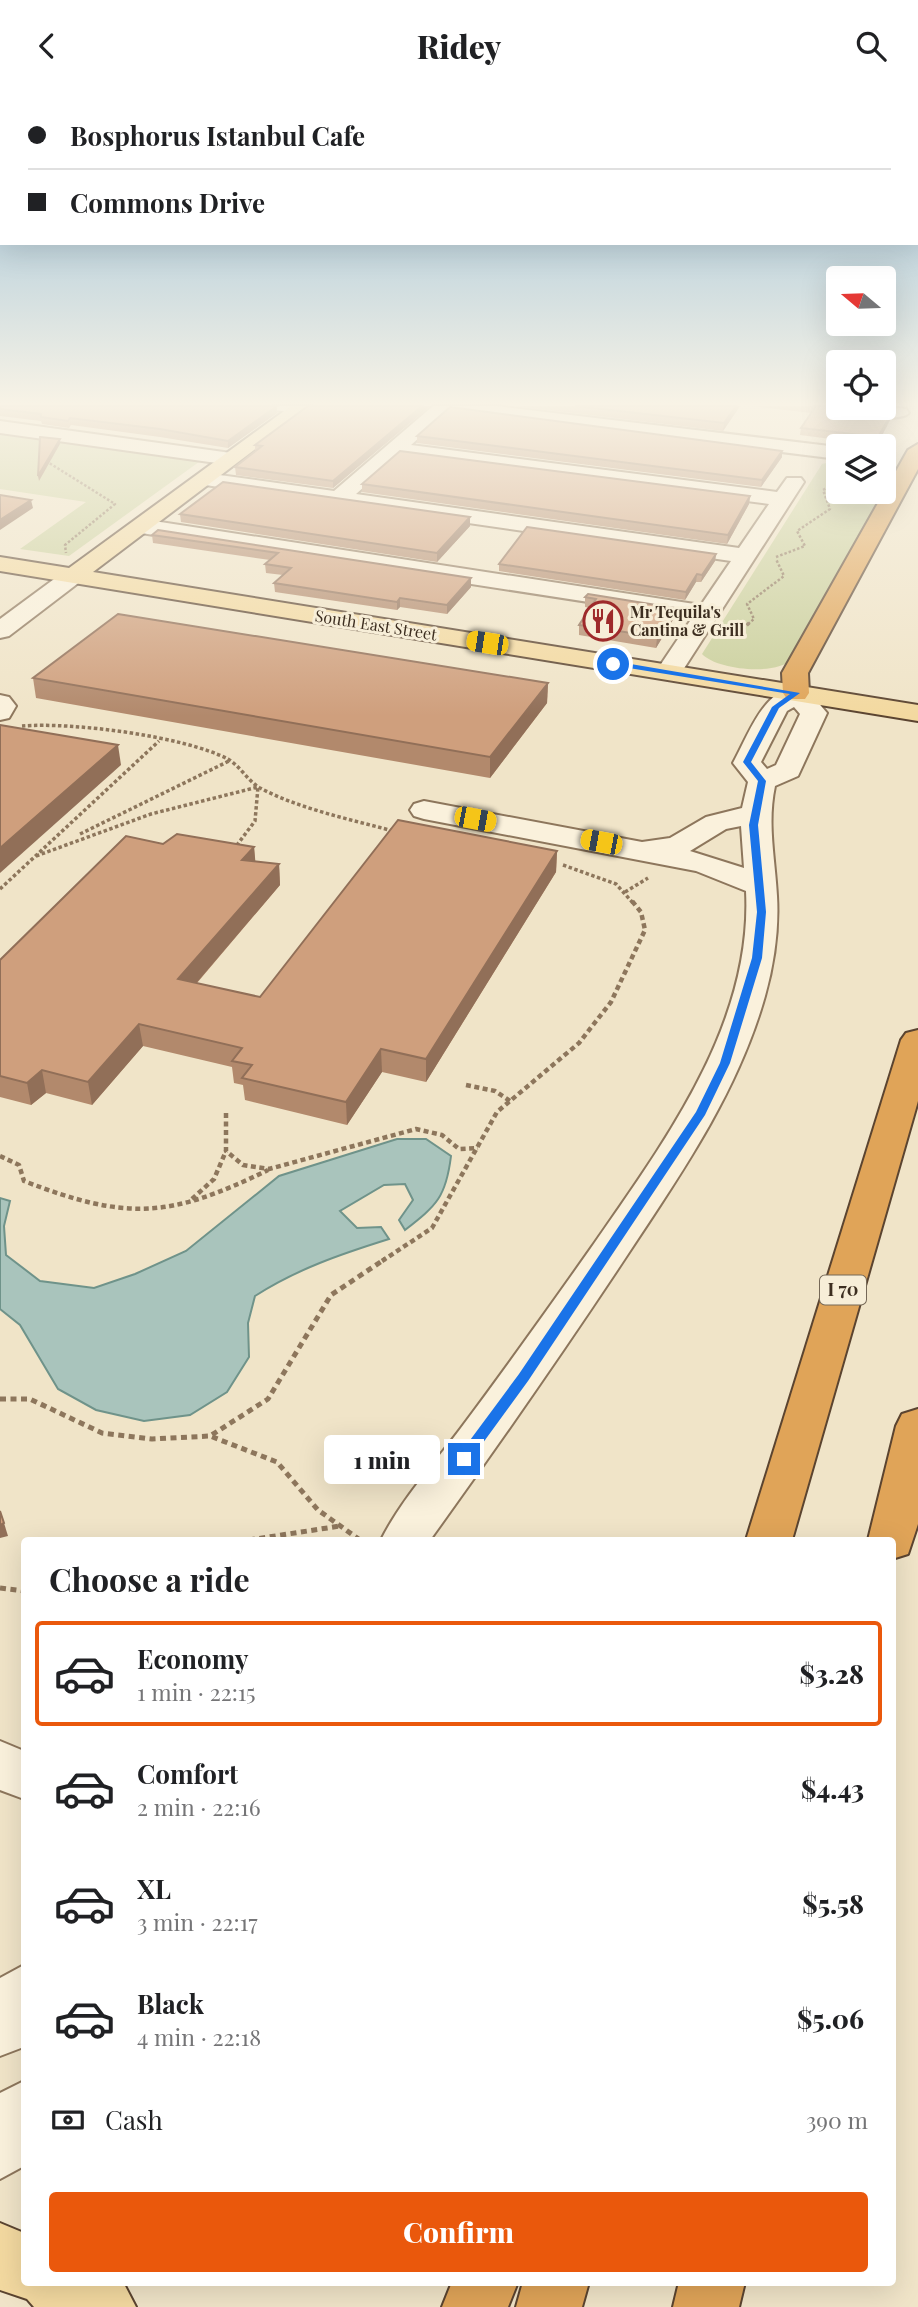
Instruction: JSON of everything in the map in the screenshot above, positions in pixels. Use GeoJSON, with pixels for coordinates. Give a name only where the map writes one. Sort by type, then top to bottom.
{"type":"FeatureCollection","features":[{"type":"Feature","properties":{"kind":"highway"},"geometry":{"type":"LineString","coordinates":[[796,693],[795,673],[885,509]]}},
{"type":"Feature","properties":{"kind":"highway","name":"I 70"},"geometry":{"type":"LineString","coordinates":[[770,1537],[918,1040]]}},
{"type":"Feature","properties":{"kind":"highway"},"geometry":{"type":"LineString","coordinates":[[892,1537],[918,1426]]}},
{"type":"Feature","properties":{"kind":"highway"},"geometry":{"type":"LineString","coordinates":[[475,2307],[483,2286]]}},
{"type":"Feature","properties":{"kind":"highway"},"geometry":{"type":"LineString","coordinates":[[549,2307],[555,2286]]}},
{"type":"Feature","properties":{"kind":"highway"},"geometry":{"type":"LineString","coordinates":[[706,2307],[711,2286]]}},
{"type":"Feature","properties":{"kind":"main road"},"geometry":{"type":"LineString","coordinates":[[71,568],[164,509]]}},
{"type":"Feature","properties":{"kind":"main road","name":"South East Street"},"geometry":{"type":"LineString","coordinates":[[0,564],[71,568],[668,673],[918,713]]}},
{"type":"Feature","properties":{"kind":"main road"},"geometry":{"type":"LineString","coordinates":[[0,2255],[21,2266]]}},
{"type":"Feature","properties":{"kind":"main road"},"geometry":{"type":"LineString","coordinates":[[61,2286],[103,2307]]}},
{"type":"Feature","properties":{"kind":"street"},"geometry":{"type":"LineString","coordinates":[[418,509],[745,556]]}},
{"type":"Feature","properties":{"kind":"street"},"geometry":{"type":"LineString","coordinates":[[668,673],[775,509]]}},
{"type":"Feature","properties":{"kind":"street"},"geometry":{"type":"LineString","coordinates":[[141,526],[707,613]]}},
{"type":"Feature","properties":{"kind":"street"},"geometry":{"type":"LineString","coordinates":[[0,631],[71,568]]}},
{"type":"Feature","properties":{"kind":"street"},"geometry":{"type":"LineString","coordinates":[[406,1537],[524,1377],[701,1112],[725,1063],[750,987],[762,912],[755,852],[758,797],[747,762],[776,707],[796,693],[814,713],[788,771],[758,797],[678,846],[645,850]]}},
{"type":"Feature","properties":{"kind":"street"},"geometry":{"type":"LineString","coordinates":[[0,703],[4,706],[6,720]]}},
{"type":"Feature","properties":{"kind":"street"},"geometry":{"type":"LineString","coordinates":[[424,810],[704,863],[759,885]]}},
{"type":"Feature","properties":{"kind":"street"},"geometry":{"type":"LineString","coordinates":[[0,1765],[21,1774]]}},
{"type":"Feature","properties":{"kind":"street"},"geometry":{"type":"LineString","coordinates":[[0,2027],[21,1998]]}},
{"type":"Feature","properties":{"kind":"street"},"geometry":{"type":"LineString","coordinates":[[0,2148],[21,2116]]}},
{"type":"Feature","properties":{"kind":"path"},"geometry":{"type":"LineString","coordinates":[[71,568],[65,545],[108,509]]}},
{"type":"Feature","properties":{"kind":"path"},"geometry":{"type":"LineString","coordinates":[[769,556],[776,557],[805,546],[797,531],[829,509]]}},
{"type":"Feature","properties":{"kind":"path"},"geometry":{"type":"LineString","coordinates":[[721,635],[751,625],[754,619],[747,604],[784,576],[775,561],[776,557]]}},
{"type":"Feature","properties":{"kind":"path"},"geometry":{"type":"LineString","coordinates":[[6,720],[136,734],[159,741],[191,745],[230,760],[258,787],[335,816],[395,831]]}},
{"type":"Feature","properties":{"kind":"path"},"geometry":{"type":"LineString","coordinates":[[0,889],[159,741]]}},
{"type":"Feature","properties":{"kind":"path"},"geometry":{"type":"LineString","coordinates":[[36,856],[230,760]]}},
{"type":"Feature","properties":{"kind":"path"},"geometry":{"type":"LineString","coordinates":[[36,856],[130,820],[193,802],[241,794],[258,787]]}},
{"type":"Feature","properties":{"kind":"path"},"geometry":{"type":"LineString","coordinates":[[233,850],[255,821],[258,787]]}},
{"type":"Feature","properties":{"kind":"path"},"geometry":{"type":"LineString","coordinates":[[210,1436],[268,1399],[331,1295],[387,1255],[432,1228],[498,1112],[579,1043],[611,1002],[645,930],[640,912],[616,884],[553,862]]}},
{"type":"Feature","properties":{"kind":"path"},"geometry":{"type":"LineString","coordinates":[[466,1085],[495,1091],[510,1101]]}},
{"type":"Feature","properties":{"kind":"path"},"geometry":{"type":"LineString","coordinates":[[185,1203],[209,1188],[221,1172],[226,1151],[226,1112]]}},
{"type":"Feature","properties":{"kind":"path"},"geometry":{"type":"LineString","coordinates":[[0,1156],[19,1165],[24,1181],[53,1193],[138,1212],[185,1203],[228,1189],[269,1170],[416,1129],[442,1135],[459,1149],[478,1148]]}},
{"type":"Feature","properties":{"kind":"path"},"geometry":{"type":"LineString","coordinates":[[226,1151],[243,1165],[269,1170]]}},
{"type":"Feature","properties":{"kind":"path"},"geometry":{"type":"LineString","coordinates":[[0,1399],[30,1399],[102,1433],[152,1439],[210,1436],[277,1462],[318,1510],[356,1537]]}},
{"type":"Feature","properties":{"kind":"path"},"geometry":{"type":"LineString","coordinates":[[268,1537],[341,1526]]}},
{"type":"Feature","properties":{"kind":"path"},"geometry":{"type":"LineString","coordinates":[[0,1588],[21,1591]]}},
{"type":"Feature","properties":{"kind":"green space"},"geometry":{"type":"Polygon","coordinates":[[[76,509],[133,509],[69,556],[20,549],[76,509]]]}},
{"type":"Feature","properties":{"kind":"green space"},"geometry":{"type":"Polygon","coordinates":[[[793,509],[876,509],[792,659],[773,668],[760,669],[733,667],[710,660],[702,654],[793,509]]]}},
{"type":"Feature","properties":{"kind":"water"},"geometry":{"type":"Polygon","coordinates":[[[397,1139],[426,1139],[451,1156],[443,1191],[438,1199],[405,1230],[399,1220],[413,1200],[405,1184],[384,1185],[340,1211],[357,1228],[381,1227],[389,1239],[320,1263],[255,1296],[248,1323],[249,1357],[227,1392],[190,1415],[144,1421],[96,1410],[58,1389],[20,1325],[0,1309],[0,1198],[10,1201],[4,1226],[6,1255],[40,1281],[94,1288],[135,1274],[186,1251],[279,1176],[397,1139]]]}},
{"type":"Feature","properties":{"kind":"building"},"geometry":{"type":"Polygon","coordinates":[[[0,509],[16,509],[0,520],[0,509]]]}},
{"type":"Feature","properties":{"kind":"building"},"geometry":{"type":"Polygon","coordinates":[[[186,509],[416,509],[470,517],[437,553],[180,514],[186,509]]]}},
{"type":"Feature","properties":{"kind":"building"},"geometry":{"type":"Polygon","coordinates":[[[544,509],[742,509],[728,535],[544,509]]]}},
{"type":"Feature","properties":{"kind":"building"},"geometry":{"type":"Polygon","coordinates":[[[527,527],[716,554],[702,575],[697,574],[686,592],[499,564],[527,527]]]}},
{"type":"Feature","properties":{"kind":"building"},"geometry":{"type":"Polygon","coordinates":[[[158,530],[471,578],[447,605],[400,598],[397,602],[274,583],[291,568],[265,564],[278,553],[152,535],[158,530]]]}},
{"type":"Feature","properties":{"kind":"building"},"geometry":{"type":"Polygon","coordinates":[[[588,594],[675,608],[657,637],[579,625],[596,599],[585,597],[588,594]]]}},
{"type":"Feature","properties":{"kind":"building"},"geometry":{"type":"Polygon","coordinates":[[[118,614],[548,683],[490,757],[33,678],[118,614]]]}},
{"type":"Feature","properties":{"kind":"building"},"geometry":{"type":"Polygon","coordinates":[[[0,725],[118,745],[0,848],[0,725]]]}},
{"type":"Feature","properties":{"kind":"building"},"geometry":{"type":"Polygon","coordinates":[[[398,820],[557,851],[426,1059],[381,1049],[346,1102],[242,1078],[252,1065],[232,1061],[242,1048],[139,1024],[88,1082],[42,1070],[27,1083],[0,1076],[0,960],[126,836],[163,844],[177,834],[254,847],[242,860],[279,864],[178,979],[260,997],[398,820]]]}},
{"type":"Feature","properties":{"kind":"place","name":"Mr Tequila's Cantina & Grill"},"geometry":{"type":"Point","coordinates":[603,621]}},
{"type":"Feature","properties":{"kind":"route"},"geometry":{"type":"LineString","coordinates":[[464,1459],[524,1377],[685,1140],[725,1063],[748,996],[757,958],[762,912],[753,825],[762,781],[747,762],[776,707],[796,693],[613,664]]}}]}
